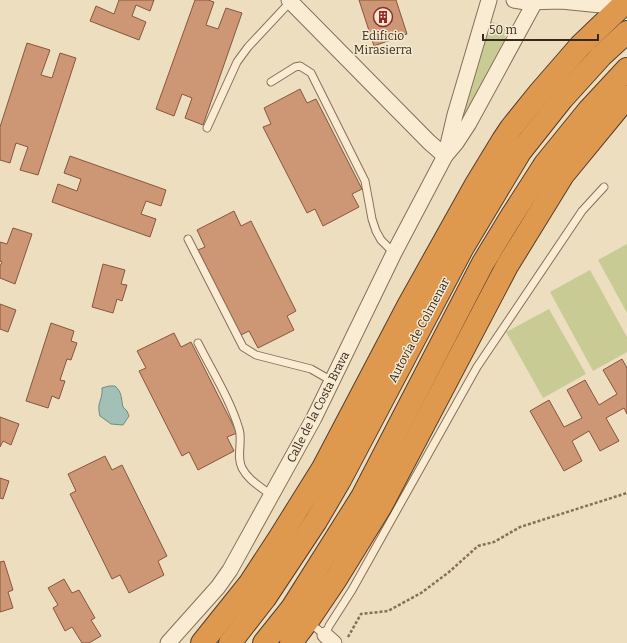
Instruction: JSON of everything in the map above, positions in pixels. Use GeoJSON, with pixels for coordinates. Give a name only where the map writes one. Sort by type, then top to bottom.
{"type":"FeatureCollection","features":[{"type":"Feature","properties":{"kind":"highway"},"geometry":{"type":"LineString","coordinates":[[202,643],[250,583],[323,468],[408,306],[482,174],[511,128],[580,46],[612,1]]}},
{"type":"Feature","properties":{"kind":"highway","name":"Autovía de Colmenar"},"geometry":{"type":"LineString","coordinates":[[230,643],[266,598],[340,480],[463,247],[520,152],[562,99],[601,56],[627,32]]}},
{"type":"Feature","properties":{"kind":"highway"},"geometry":{"type":"LineString","coordinates":[[264,643],[292,608],[362,497],[483,263],[511,217],[545,164],[588,110],[627,69]]}},
{"type":"Feature","properties":{"kind":"highway"},"geometry":{"type":"LineString","coordinates":[[291,643],[309,619],[381,506],[507,266],[562,175],[627,97]]}},
{"type":"Feature","properties":{"kind":"highway"},"geometry":{"type":"LineString","coordinates":[[266,598],[295,531],[414,310],[448,234]]}},
{"type":"Feature","properties":{"kind":"street","name":"Calle de la Costa Brava"},"geometry":{"type":"LineString","coordinates":[[445,156],[455,114],[489,0]]}},
{"type":"Feature","properties":{"kind":"street"},"geometry":{"type":"LineString","coordinates":[[514,0],[561,1],[611,6],[612,1]]}},
{"type":"Feature","properties":{"kind":"street"},"geometry":{"type":"LineString","coordinates":[[290,1],[429,142],[445,156]]}},
{"type":"Feature","properties":{"kind":"street","name":"Calle de la Costa Brava"},"geometry":{"type":"LineString","coordinates":[[168,643],[218,587],[230,570],[314,418],[394,253],[445,156],[456,143],[469,123],[535,1]]}},
{"type":"Feature","properties":{"kind":"lane"},"geometry":{"type":"LineString","coordinates":[[207,128],[237,62],[248,47],[290,1]]}},
{"type":"Feature","properties":{"kind":"lane"},"geometry":{"type":"LineString","coordinates":[[271,82],[295,67],[300,66],[311,73],[365,181],[372,219],[376,231],[381,240],[394,253]]}},
{"type":"Feature","properties":{"kind":"lane"},"geometry":{"type":"LineString","coordinates":[[335,638],[329,626],[352,590],[477,367],[582,211],[604,187]]}},
{"type":"Feature","properties":{"kind":"lane"},"geometry":{"type":"LineString","coordinates":[[188,239],[244,347],[256,354],[311,369],[332,381]]}},
{"type":"Feature","properties":{"kind":"lane"},"geometry":{"type":"LineString","coordinates":[[198,343],[235,416],[240,431],[239,451],[241,467],[251,480],[271,495]]}},
{"type":"Feature","properties":{"kind":"lane"},"geometry":{"type":"LineString","coordinates":[[309,619],[316,628],[335,638]]}},
{"type":"Feature","properties":{"kind":"path"},"geometry":{"type":"LineString","coordinates":[[335,638],[361,614],[388,611],[421,593],[449,572],[478,546],[494,542],[520,527],[531,523],[627,493]]}},
{"type":"Feature","properties":{"kind":"green space"},"geometry":{"type":"Polygon","coordinates":[[[490,21],[511,29],[463,121],[461,122],[460,120],[490,21]]]}},
{"type":"Feature","properties":{"kind":"green space"},"geometry":{"type":"Polygon","coordinates":[[[627,244],[627,313],[598,260],[627,244]]]}},
{"type":"Feature","properties":{"kind":"green space"},"geometry":{"type":"Polygon","coordinates":[[[590,270],[627,337],[627,352],[593,371],[550,292],[590,270]]]}},
{"type":"Feature","properties":{"kind":"green space"},"geometry":{"type":"Polygon","coordinates":[[[549,309],[586,374],[543,398],[506,332],[549,309]]]}},
{"type":"Feature","properties":{"kind":"water"},"geometry":{"type":"Polygon","coordinates":[[[115,386],[119,391],[123,407],[129,416],[123,425],[111,424],[100,416],[99,404],[102,396],[102,388],[115,386]]]}},
{"type":"Feature","properties":{"kind":"building"},"geometry":{"type":"Polygon","coordinates":[[[119,0],[154,0],[150,11],[136,5],[132,16],[146,22],[139,40],[90,21],[96,6],[114,14],[119,0]]]}},
{"type":"Feature","properties":{"kind":"building"},"geometry":{"type":"Polygon","coordinates":[[[195,0],[208,0],[214,2],[206,25],[218,29],[226,8],[242,13],[203,125],[185,118],[192,98],[182,94],[174,116],[156,109],[195,0]]]}},
{"type":"Feature","properties":{"kind":"building","name":"Edificio Mirasierra"},"geometry":{"type":"Polygon","coordinates":[[[359,0],[396,0],[407,34],[374,46],[359,0]]]}},
{"type":"Feature","properties":{"kind":"building"},"geometry":{"type":"Polygon","coordinates":[[[27,43],[50,50],[41,75],[52,78],[60,53],[76,58],[38,175],[20,170],[28,147],[16,143],[10,163],[0,160],[0,127],[27,43]]]}},
{"type":"Feature","properties":{"kind":"building"},"geometry":{"type":"Polygon","coordinates":[[[300,89],[307,103],[316,99],[362,189],[352,194],[359,207],[323,226],[315,209],[307,213],[263,127],[271,124],[264,108],[300,89]]]}},
{"type":"Feature","properties":{"kind":"building"},"geometry":{"type":"Polygon","coordinates":[[[70,156],[166,190],[161,206],[146,201],[141,214],[156,219],[150,237],[52,202],[58,184],[77,191],[81,179],[64,173],[70,156]]]}},
{"type":"Feature","properties":{"kind":"building"},"geometry":{"type":"Polygon","coordinates":[[[234,211],[241,226],[251,221],[296,311],[287,316],[294,330],[258,348],[249,331],[241,335],[198,250],[205,247],[197,230],[234,211]]]}},
{"type":"Feature","properties":{"kind":"building"},"geometry":{"type":"Polygon","coordinates":[[[13,228],[32,234],[15,284],[0,278],[0,266],[2,262],[0,261],[0,242],[7,244],[13,228]]]}},
{"type":"Feature","properties":{"kind":"building"},"geometry":{"type":"Polygon","coordinates":[[[103,264],[125,270],[121,284],[127,285],[122,301],[117,299],[113,313],[92,307],[103,264]]]}},
{"type":"Feature","properties":{"kind":"building"},"geometry":{"type":"Polygon","coordinates":[[[0,304],[16,310],[8,332],[0,329],[0,304]]]}},
{"type":"Feature","properties":{"kind":"building"},"geometry":{"type":"Polygon","coordinates":[[[51,323],[74,331],[71,341],[77,343],[71,360],[67,359],[60,380],[65,381],[59,399],[52,396],[48,408],[26,401],[51,323]]]}},
{"type":"Feature","properties":{"kind":"building"},"geometry":{"type":"Polygon","coordinates":[[[174,333],[181,347],[191,342],[237,433],[227,437],[234,451],[198,470],[189,452],[182,456],[139,371],[146,368],[137,351],[174,333]]]}},
{"type":"Feature","properties":{"kind":"building"},"geometry":{"type":"Polygon","coordinates":[[[622,359],[627,368],[627,414],[624,408],[606,418],[619,441],[600,451],[589,431],[572,441],[582,461],[564,471],[530,411],[549,400],[564,427],[582,418],[567,390],[585,380],[599,405],[617,394],[603,370],[622,359]]]}},
{"type":"Feature","properties":{"kind":"building"},"geometry":{"type":"Polygon","coordinates":[[[0,417],[19,424],[11,445],[3,441],[0,447],[0,417]]]}},
{"type":"Feature","properties":{"kind":"building"},"geometry":{"type":"Polygon","coordinates":[[[105,456],[112,470],[122,465],[167,556],[158,561],[164,575],[129,593],[120,575],[112,579],[70,494],[76,491],[68,474],[105,456]]]}},
{"type":"Feature","properties":{"kind":"building"},"geometry":{"type":"Polygon","coordinates":[[[0,478],[9,481],[3,499],[0,498],[0,478]]]}},
{"type":"Feature","properties":{"kind":"building"},"geometry":{"type":"Polygon","coordinates":[[[4,561],[13,590],[8,592],[13,608],[0,612],[0,562],[4,561]]]}},
{"type":"Feature","properties":{"kind":"building"},"geometry":{"type":"Polygon","coordinates":[[[64,579],[72,593],[79,590],[95,618],[91,620],[101,636],[89,643],[82,643],[72,627],[65,631],[53,608],[58,605],[48,588],[64,579]]]}},
{"type":"Feature","properties":{"kind":"place","name":"Edificio Mirasierra"},"geometry":{"type":"Point","coordinates":[383,17]}}]}
